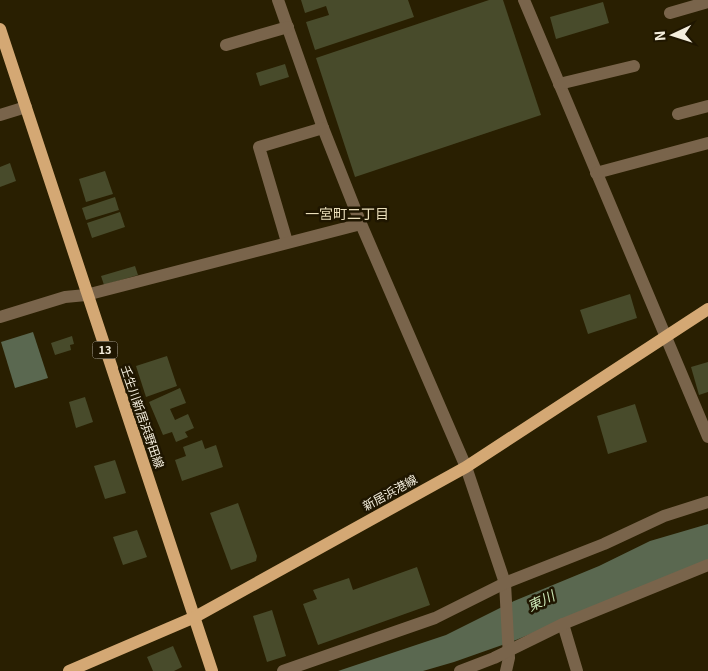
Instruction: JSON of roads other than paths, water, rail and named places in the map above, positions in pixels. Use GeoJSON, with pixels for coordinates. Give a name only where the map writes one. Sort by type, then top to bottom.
{"type":"FeatureCollection","features":[{"type":"Feature","properties":{"kind":"main road","name":"壬生川新居浜野田線"},"geometry":{"type":"LineString","coordinates":[[0,29],[86,295],[212,671]]}},
{"type":"Feature","properties":{"kind":"main road","name":"新居浜港線"},"geometry":{"type":"LineString","coordinates":[[69,671],[195,617],[466,467],[708,309]]}},
{"type":"Feature","properties":{"kind":"street"},"geometry":{"type":"LineString","coordinates":[[278,0],[323,128],[361,224],[466,467],[505,586],[509,660]]}},
{"type":"Feature","properties":{"kind":"street"},"geometry":{"type":"LineString","coordinates":[[524,0],[708,437]]}},
{"type":"Feature","properties":{"kind":"street"},"geometry":{"type":"LineString","coordinates":[[670,13],[708,2]]}},
{"type":"Feature","properties":{"kind":"street"},"geometry":{"type":"LineString","coordinates":[[226,45],[288,27]]}},
{"type":"Feature","properties":{"kind":"street"},"geometry":{"type":"LineString","coordinates":[[559,84],[634,66]]}},
{"type":"Feature","properties":{"kind":"street"},"geometry":{"type":"LineString","coordinates":[[678,114],[708,106]]}},
{"type":"Feature","properties":{"kind":"street"},"geometry":{"type":"LineString","coordinates":[[0,115],[26,107]]}},
{"type":"Feature","properties":{"kind":"street"},"geometry":{"type":"LineString","coordinates":[[287,242],[259,147],[323,128]]}},
{"type":"Feature","properties":{"kind":"street"},"geometry":{"type":"LineString","coordinates":[[596,173],[708,143]]}},
{"type":"Feature","properties":{"kind":"street"},"geometry":{"type":"LineString","coordinates":[[0,317],[65,297],[86,295],[361,224]]}},
{"type":"Feature","properties":{"kind":"street"},"geometry":{"type":"LineString","coordinates":[[283,671],[435,618],[664,516],[708,502]]}},
{"type":"Feature","properties":{"kind":"street"},"geometry":{"type":"LineString","coordinates":[[460,671],[494,658],[509,660],[563,624],[708,565]]}},
{"type":"Feature","properties":{"kind":"street"},"geometry":{"type":"LineString","coordinates":[[563,624],[577,671]]}},
{"type":"Feature","properties":{"kind":"water"},"geometry":{"type":"Polygon","coordinates":[[[33,332],[48,378],[15,388],[1,342],[33,332]]]}},
{"type":"Feature","properties":{"kind":"water","name":"東川"},"geometry":{"type":"Polygon","coordinates":[[[708,524],[708,561],[516,640],[423,671],[338,671],[446,635],[514,601],[599,566],[650,541],[708,524]]]}},
{"type":"Feature","properties":{"kind":"district","name":"一宮町二丁目"},"geometry":{"type":"Point","coordinates":[347,214]}}]}
